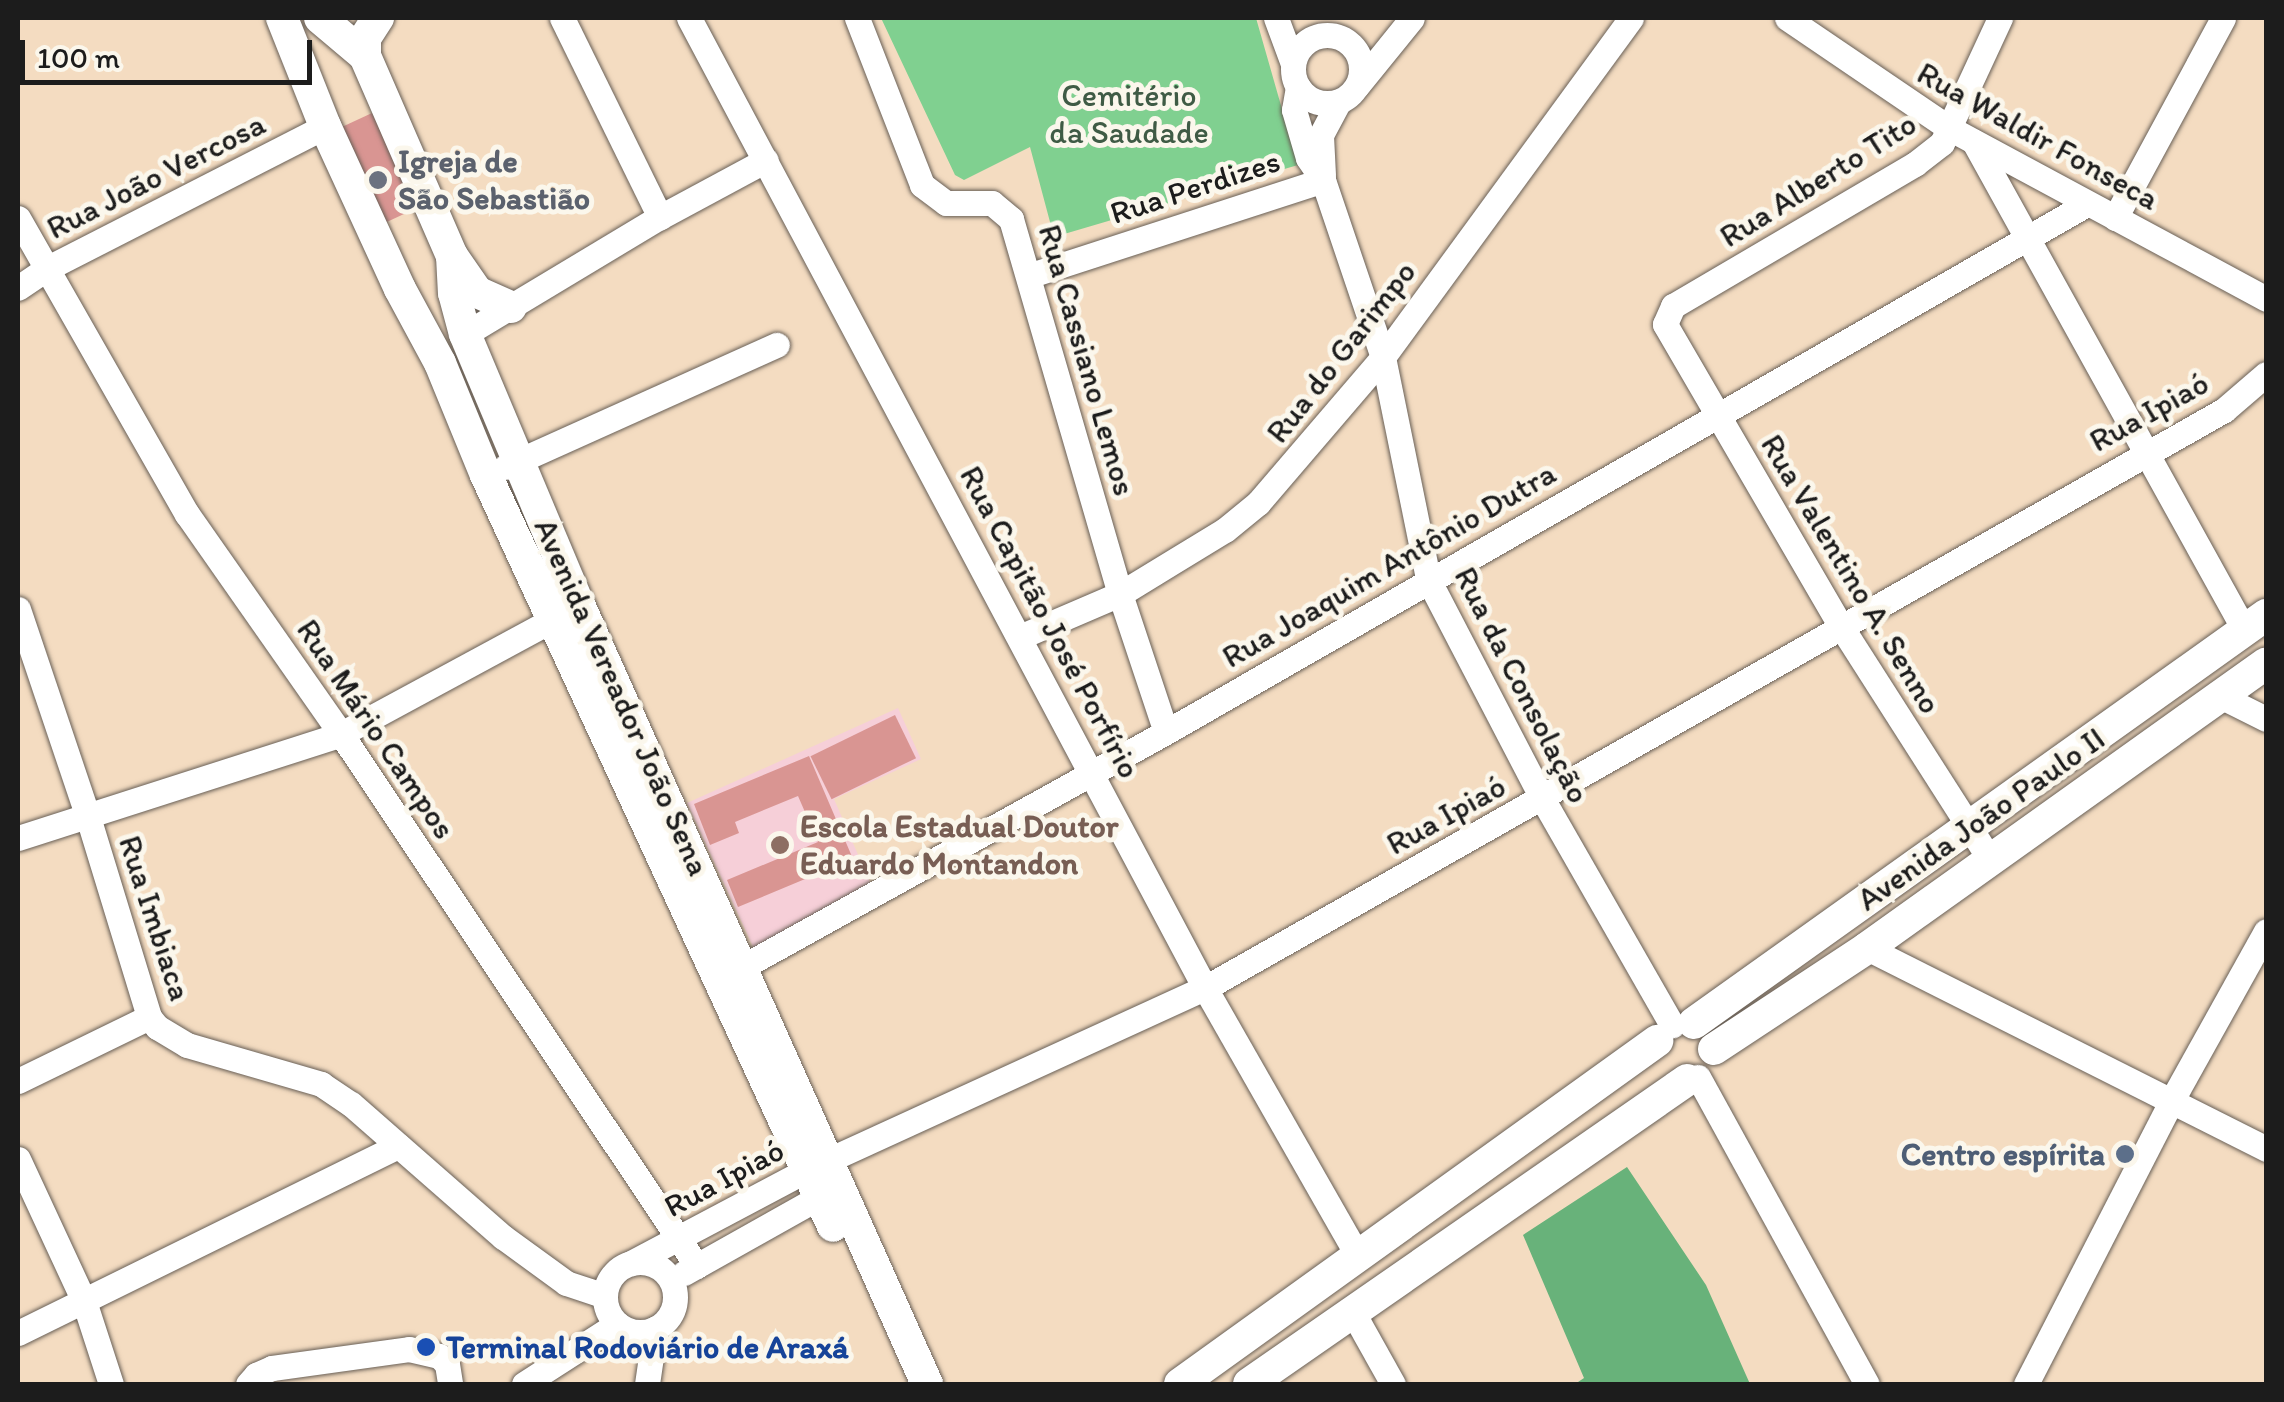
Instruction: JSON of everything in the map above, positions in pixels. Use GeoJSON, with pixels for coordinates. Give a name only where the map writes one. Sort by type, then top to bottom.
{"type":"FeatureCollection","features":[{"type":"Feature","properties":{"kind":"main road","name":"Avenida Vereador João Sena"},"geometry":{"type":"LineString","coordinates":[[282,18],[326,126],[400,289],[440,363],[486,475],[732,973]]}},
{"type":"Feature","properties":{"kind":"main road"},"geometry":{"type":"LineString","coordinates":[[365,56],[365,38],[378,18]]}},
{"type":"Feature","properties":{"kind":"main road","name":"Avenida Vereador João Sena"},"geometry":{"type":"LineString","coordinates":[[333,20],[365,56],[452,256],[454,293],[465,334],[732,973],[824,1178],[927,1384]]}},
{"type":"Feature","properties":{"kind":"main road"},"geometry":{"type":"LineString","coordinates":[[298,59],[305,44],[333,20]]}},
{"type":"Feature","properties":{"kind":"main road"},"geometry":{"type":"LineString","coordinates":[[452,256],[477,292],[511,306]]}},
{"type":"Feature","properties":{"kind":"main road"},"geometry":{"type":"LineString","coordinates":[[400,289],[431,307],[454,293]]}},
{"type":"Feature","properties":{"kind":"main road","name":"Avenida João Paulo II"},"geometry":{"type":"LineString","coordinates":[[1249,1384],[1351,1310],[1969,827],[2256,623]]}},
{"type":"Feature","properties":{"kind":"main road","name":"Avenida João Paulo II"},"geometry":{"type":"LineString","coordinates":[[1180,1384],[1357,1255],[1687,1049],[1868,948],[2266,663]]}},
{"type":"Feature","properties":{"kind":"main road","name":"Avenida Vereador João Sena"},"geometry":{"type":"LineString","coordinates":[[824,1178],[905,1384]]}},
{"type":"Feature","properties":{"kind":"street"},"geometry":{"type":"LineString","coordinates":[[562,18],[660,217]]}},
{"type":"Feature","properties":{"kind":"street","name":"Rua Capitão José Porfírio"},"geometry":{"type":"LineString","coordinates":[[689,18],[1022,636],[1206,988],[1357,1255]]}},
{"type":"Feature","properties":{"kind":"street","name":"Rua Cassiano Lemos"},"geometry":{"type":"LineString","coordinates":[[857,18],[922,185],[946,203],[992,203],[1004,208],[1031,275],[1120,594],[1166,732]]}},
{"type":"Feature","properties":{"kind":"street","name":"Rua da Consolação"},"geometry":{"type":"LineString","coordinates":[[1276,18],[1295,75],[1294,110],[1308,158],[1323,180],[1383,357],[1428,578],[1542,798],[1687,1049],[1867,1384]]}},
{"type":"Feature","properties":{"kind":"street","name":"Rua do Garimpo"},"geometry":{"type":"LineString","coordinates":[[1022,636],[1120,594],[1225,530],[1258,503],[1383,357],[1631,18]]}},
{"type":"Feature","properties":{"kind":"street","name":"Rua Waldir Fonseca"},"geometry":{"type":"LineString","coordinates":[[1786,18],[1948,128],[2266,299]]}},
{"type":"Feature","properties":{"kind":"street","name":"Rua Alberto Tito"},"geometry":{"type":"LineString","coordinates":[[1666,318],[1673,306],[1916,164],[1942,143],[2000,18]]}},
{"type":"Feature","properties":{"kind":"street"},"geometry":{"type":"LineString","coordinates":[[2115,218],[2223,18]]}},
{"type":"Feature","properties":{"kind":"street"},"geometry":{"type":"LineString","coordinates":[[1407,24],[1348,94],[1316,102],[1295,75],[1304,44],[1342,32],[1407,24]]}},
{"type":"Feature","properties":{"kind":"street"},"geometry":{"type":"LineString","coordinates":[[1342,32],[1362,68],[1348,94]]}},
{"type":"Feature","properties":{"kind":"street","name":"Rua da Consolação"},"geometry":{"type":"LineString","coordinates":[[1323,180],[1321,135],[1348,94]]}},
{"type":"Feature","properties":{"kind":"street","name":"Rua João Vercosa"},"geometry":{"type":"LineString","coordinates":[[18,288],[46,268],[326,126]]}},
{"type":"Feature","properties":{"kind":"street"},"geometry":{"type":"LineString","coordinates":[[1974,142],[2144,452],[2256,623]]}},
{"type":"Feature","properties":{"kind":"street"},"geometry":{"type":"LineString","coordinates":[[465,334],[660,217],[766,160]]}},
{"type":"Feature","properties":{"kind":"street","name":"Rua Perdizes"},"geometry":{"type":"LineString","coordinates":[[1031,275],[1323,180]]}},
{"type":"Feature","properties":{"kind":"street","name":"Rua Joaquim Antônio Dutra"},"geometry":{"type":"LineString","coordinates":[[732,973],[1166,732],[1428,578],[2087,204]]}},
{"type":"Feature","properties":{"kind":"street","name":"Rua Mário Campos"},"geometry":{"type":"LineString","coordinates":[[18,218],[187,514],[341,734],[682,1238],[697,1266]]}},
{"type":"Feature","properties":{"kind":"street","name":"Rua Valentino A. Senno"},"geometry":{"type":"LineString","coordinates":[[1666,318],[1667,331],[1840,625],[1991,861]]}},
{"type":"Feature","properties":{"kind":"street"},"geometry":{"type":"LineString","coordinates":[[486,475],[777,345]]}},
{"type":"Feature","properties":{"kind":"street","name":"Rua Ipiaó"},"geometry":{"type":"LineString","coordinates":[[604,1296],[612,1276],[631,1263],[824,1178],[1206,988],[2224,410],[2266,374]]}},
{"type":"Feature","properties":{"kind":"street","name":"Rua Imbiaca"},"geometry":{"type":"LineString","coordinates":[[18,609],[88,816],[149,1016],[170,1038],[187,1045],[322,1084],[502,1237],[566,1283],[604,1296]]}},
{"type":"Feature","properties":{"kind":"street"},"geometry":{"type":"LineString","coordinates":[[18,838],[341,734],[554,619]]}},
{"type":"Feature","properties":{"kind":"street"},"geometry":{"type":"LineString","coordinates":[[2220,696],[2266,720]]}},
{"type":"Feature","properties":{"kind":"street"},"geometry":{"type":"LineString","coordinates":[[2026,1384],[2172,1100],[2266,931]]}},
{"type":"Feature","properties":{"kind":"street"},"geometry":{"type":"LineString","coordinates":[[1868,948],[2266,1149]]}},
{"type":"Feature","properties":{"kind":"street"},"geometry":{"type":"LineString","coordinates":[[18,1081],[149,1016]]}},
{"type":"Feature","properties":{"kind":"street"},"geometry":{"type":"LineString","coordinates":[[18,1333],[398,1146]]}},
{"type":"Feature","properties":{"kind":"street"},"geometry":{"type":"LineString","coordinates":[[18,1159],[84,1300],[110,1384]]}},
{"type":"Feature","properties":{"kind":"street","name":"Rua Ipiaó"},"geometry":{"type":"LineString","coordinates":[[631,1263],[654,1265],[670,1280],[697,1266],[824,1178]]}},
{"type":"Feature","properties":{"kind":"street"},"geometry":{"type":"LineString","coordinates":[[604,1296],[618,1324],[635,1332],[654,1328],[670,1313],[674,1291],[670,1280]]}},
{"type":"Feature","properties":{"kind":"street"},"geometry":{"type":"LineString","coordinates":[[1351,1310],[1393,1384]]}},
{"type":"Feature","properties":{"kind":"street"},"geometry":{"type":"LineString","coordinates":[[524,1384],[618,1324]]}},
{"type":"Feature","properties":{"kind":"street"},"geometry":{"type":"LineString","coordinates":[[647,1384],[654,1328]]}},
{"type":"Feature","properties":{"kind":"street"},"geometry":{"type":"LineString","coordinates":[[248,1384],[256,1374],[272,1368],[409,1350],[439,1356],[447,1364],[450,1384]]}},
{"type":"Feature","properties":{"kind":"shaded area","name":"Escola Estadual Doutor Eduardo Montandon"},"geometry":{"type":"Polygon","coordinates":[[[898,708],[921,759],[834,799],[872,887],[754,949],[687,803],[898,708]]]}},
{"type":"Feature","properties":{"kind":"green space","name":"Cemitério da Saudade"},"geometry":{"type":"Polygon","coordinates":[[[881,18],[1256,18],[1298,165],[1054,237],[1030,147],[964,180],[955,175],[881,18]]]}},
{"type":"Feature","properties":{"kind":"green space"},"geometry":{"type":"Polygon","coordinates":[[[1627,1167],[1706,1285],[1750,1384],[1575,1384],[1584,1378],[1523,1235],[1627,1167]]]}},
{"type":"Feature","properties":{"kind":"building"},"geometry":{"type":"Polygon","coordinates":[[[372,113],[416,208],[379,225],[335,130],[372,113]]]}},
{"type":"Feature","properties":{"kind":"building"},"geometry":{"type":"Polygon","coordinates":[[[895,715],[916,758],[832,799],[811,756],[895,715]]]}},
{"type":"Feature","properties":{"kind":"building"},"geometry":{"type":"Polygon","coordinates":[[[809,756],[853,859],[738,907],[727,880],[818,842],[798,796],[735,822],[739,833],[710,845],[694,804],[809,756]]]}},
{"type":"Feature","properties":{"kind":"place","name":"Igreja de São Sebastião"},"geometry":{"type":"Point","coordinates":[378,180]}},
{"type":"Feature","properties":{"kind":"place","name":"Escola Estadual Doutor Eduardo Montandon"},"geometry":{"type":"Point","coordinates":[780,845]}},
{"type":"Feature","properties":{"kind":"place","name":"Centro espírita"},"geometry":{"type":"Point","coordinates":[2125,1154]}},
{"type":"Feature","properties":{"kind":"place","name":"Terminal Rodoviário de Araxá"},"geometry":{"type":"Point","coordinates":[426,1347]}}]}
